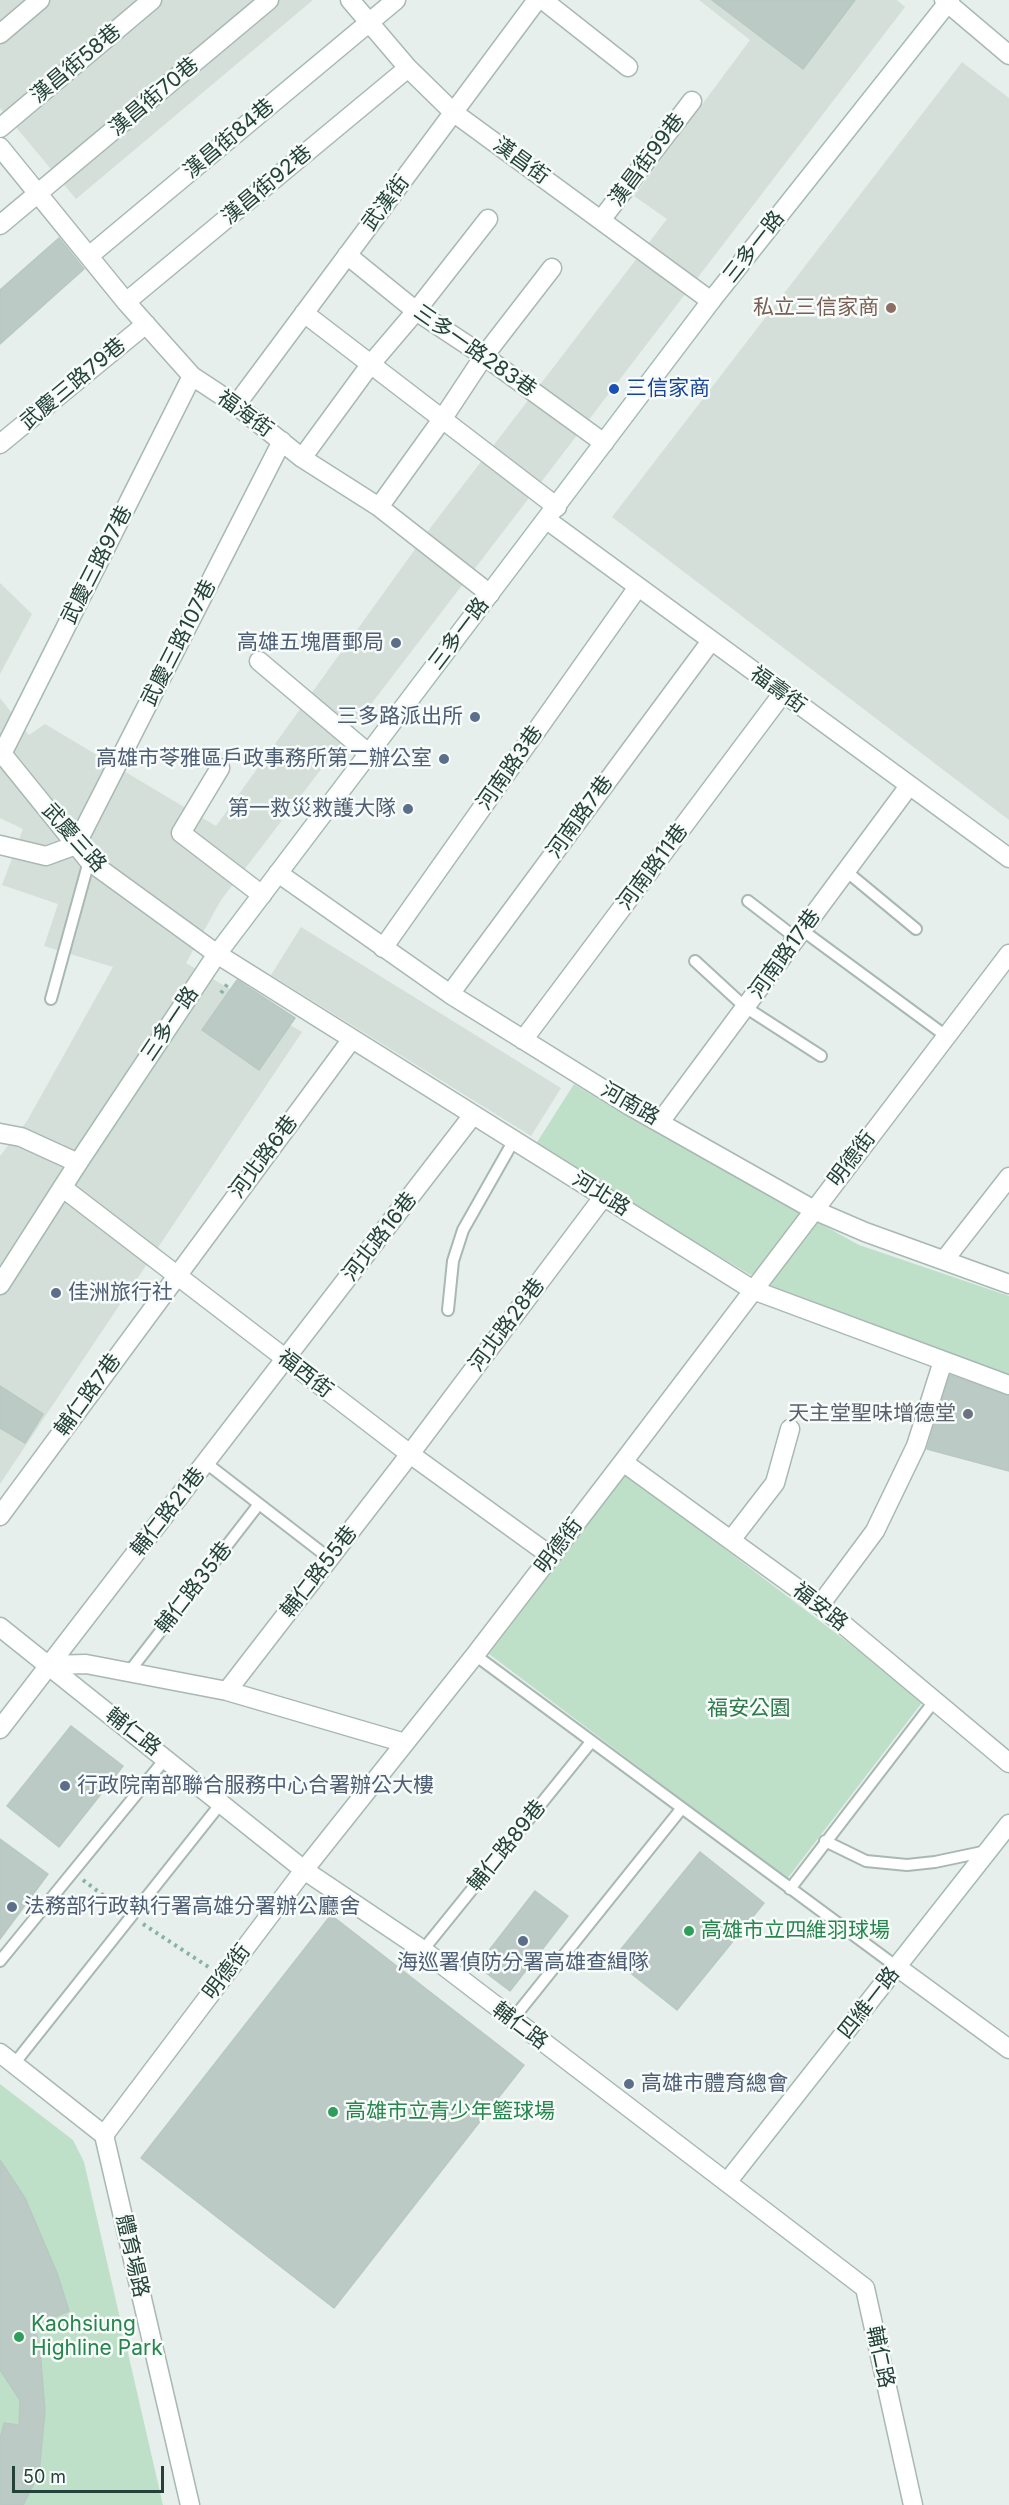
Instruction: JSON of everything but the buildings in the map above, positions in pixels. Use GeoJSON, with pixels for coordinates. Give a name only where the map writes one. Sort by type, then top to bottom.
{"type":"FeatureCollection","features":[{"type":"Feature","properties":{"kind":"street"},"geometry":{"type":"LineString","coordinates":[[0,34],[40,0]]}},
{"type":"Feature","properties":{"kind":"street","name":"漢昌街58巷"},"geometry":{"type":"LineString","coordinates":[[0,128],[153,0]]}},
{"type":"Feature","properties":{"kind":"street","name":"漢昌街70巷"},"geometry":{"type":"LineString","coordinates":[[0,225],[269,0]]}},
{"type":"Feature","properties":{"kind":"street","name":"漢昌街"},"geometry":{"type":"LineString","coordinates":[[350,0],[408,68],[453,112],[711,301]]}},
{"type":"Feature","properties":{"kind":"street","name":"漢昌街84巷"},"geometry":{"type":"LineString","coordinates":[[89,256],[396,0]]}},
{"type":"Feature","properties":{"kind":"street","name":"武漢街"},"geometry":{"type":"LineString","coordinates":[[236,405],[537,0]]}},
{"type":"Feature","properties":{"kind":"street"},"geometry":{"type":"LineString","coordinates":[[543,0],[628,67]]}},
{"type":"Feature","properties":{"kind":"street"},"geometry":{"type":"LineString","coordinates":[[947,1],[1009,55]]}},
{"type":"Feature","properties":{"kind":"street","name":"三多一路"},"geometry":{"type":"LineString","coordinates":[[0,1285],[217,954],[711,301],[947,1]]}},
{"type":"Feature","properties":{"kind":"street","name":"漢昌街92巷"},"geometry":{"type":"LineString","coordinates":[[126,302],[408,68]]}},
{"type":"Feature","properties":{"kind":"street","name":"漢昌街99巷"},"geometry":{"type":"LineString","coordinates":[[601,220],[692,101]]}},
{"type":"Feature","properties":{"kind":"street","name":"福海街"},"geometry":{"type":"LineString","coordinates":[[0,147],[126,302],[192,376],[236,405],[302,458],[379,507],[490,594]]}},
{"type":"Feature","properties":{"kind":"street"},"geometry":{"type":"LineString","coordinates":[[302,458],[370,365],[416,311],[488,219]]}},
{"type":"Feature","properties":{"kind":"street","name":"三多一路283巷"},"geometry":{"type":"LineString","coordinates":[[347,255],[416,311],[484,356],[604,443]]}},
{"type":"Feature","properties":{"kind":"street"},"geometry":{"type":"LineString","coordinates":[[379,507],[484,356],[552,268]]}},
{"type":"Feature","properties":{"kind":"street","name":"福壽街"},"geometry":{"type":"LineString","coordinates":[[304,313],[443,418],[638,587],[1009,858]]}},
{"type":"Feature","properties":{"kind":"street","name":"武慶三路79巷"},"geometry":{"type":"LineString","coordinates":[[0,444],[146,324]]}},
{"type":"Feature","properties":{"kind":"street","name":"武慶三路97巷"},"geometry":{"type":"LineString","coordinates":[[1,753],[192,376]]}},
{"type":"Feature","properties":{"kind":"street","name":"武慶三路107巷"},"geometry":{"type":"LineString","coordinates":[[76,845],[282,441]]}},
{"type":"Feature","properties":{"kind":"street","name":"河南路3巷"},"geometry":{"type":"LineString","coordinates":[[382,948],[638,587]]}},
{"type":"Feature","properties":{"kind":"street","name":"河南路7巷"},"geometry":{"type":"LineString","coordinates":[[450,994],[711,641]]}},
{"type":"Feature","properties":{"kind":"street"},"geometry":{"type":"LineString","coordinates":[[259,661],[368,753]]}},
{"type":"Feature","properties":{"kind":"street","name":"河南路11巷"},"geometry":{"type":"LineString","coordinates":[[523,1040],[783,693]]}},
{"type":"Feature","properties":{"kind":"street","name":"武慶三路"},"geometry":{"type":"LineString","coordinates":[[1,753],[89,861],[217,954]]}},
{"type":"Feature","properties":{"kind":"street"},"geometry":{"type":"LineString","coordinates":[[220,768],[182,833],[262,895]]}},
{"type":"Feature","properties":{"kind":"street","name":"河南路17巷"},"geometry":{"type":"LineString","coordinates":[[660,1122],[909,786]]}},
{"type":"Feature","properties":{"kind":"street"},"geometry":{"type":"LineString","coordinates":[[0,845],[46,856],[76,845]]}},
{"type":"Feature","properties":{"kind":"street","name":"河南路"},"geometry":{"type":"LineString","coordinates":[[278,873],[382,948],[523,1040],[814,1210],[865,1232],[1009,1284]]}},
{"type":"Feature","properties":{"kind":"street","name":"河北路"},"geometry":{"type":"LineString","coordinates":[[217,954],[753,1290],[1009,1385]]}},
{"type":"Feature","properties":{"kind":"street","name":"明德街"},"geometry":{"type":"LineString","coordinates":[[104,2135],[304,1870],[551,1556],[1009,954]]}},
{"type":"Feature","properties":{"kind":"street","name":"河北路6巷"},"geometry":{"type":"LineString","coordinates":[[176,1275],[352,1039]]}},
{"type":"Feature","properties":{"kind":"street","name":"河北路16巷"},"geometry":{"type":"LineString","coordinates":[[286,1359],[473,1115]]}},
{"type":"Feature","properties":{"kind":"street"},"geometry":{"type":"LineString","coordinates":[[0,1133],[21,1137],[78,1163]]}},
{"type":"Feature","properties":{"kind":"street"},"geometry":{"type":"LineString","coordinates":[[945,1259],[1009,1178]]}},
{"type":"Feature","properties":{"kind":"street","name":"福西街"},"geometry":{"type":"LineString","coordinates":[[63,1188],[410,1454],[551,1556]]}},
{"type":"Feature","properties":{"kind":"street","name":"河北路28巷"},"geometry":{"type":"LineString","coordinates":[[410,1454],[604,1196]]}},
{"type":"Feature","properties":{"kind":"street","name":"輔仁路7巷"},"geometry":{"type":"LineString","coordinates":[[0,1516],[176,1275]]}},
{"type":"Feature","properties":{"kind":"street","name":"輔仁路21巷"},"geometry":{"type":"LineString","coordinates":[[0,1729],[286,1359]]}},
{"type":"Feature","properties":{"kind":"street"},"geometry":{"type":"LineString","coordinates":[[820,1605],[875,1531],[916,1446],[943,1361]]}},
{"type":"Feature","properties":{"kind":"street"},"geometry":{"type":"LineString","coordinates":[[731,1540],[775,1483],[790,1429]]}},
{"type":"Feature","properties":{"kind":"street","name":"輔仁路55巷"},"geometry":{"type":"LineString","coordinates":[[227,1691],[410,1454]]}},
{"type":"Feature","properties":{"kind":"street","name":"福安路"},"geometry":{"type":"LineString","coordinates":[[623,1462],[820,1605],[1009,1763]]}},
{"type":"Feature","properties":{"kind":"street","name":"輔仁路"},"geometry":{"type":"LineString","coordinates":[[0,1627],[222,1802],[304,1870],[423,1950],[865,2288],[913,2505]]}},
{"type":"Feature","properties":{"kind":"street"},"geometry":{"type":"LineString","coordinates":[[49,1665],[86,1664],[227,1691],[405,1743]]}},
{"type":"Feature","properties":{"kind":"street","name":"四維一路"},"geometry":{"type":"LineString","coordinates":[[728,2181],[1009,1824]]}},
{"type":"Feature","properties":{"kind":"street"},"geometry":{"type":"LineString","coordinates":[[897,1967],[1007,2043]]}},
{"type":"Feature","properties":{"kind":"street"},"geometry":{"type":"LineString","coordinates":[[7,2058],[104,2135]]}},
{"type":"Feature","properties":{"kind":"street","name":"體育場路"},"geometry":{"type":"LineString","coordinates":[[104,2135],[190,2505]]}},
{"type":"Feature","properties":{"kind":"lane"},"geometry":{"type":"LineString","coordinates":[[51,999],[89,861]]}},
{"type":"Feature","properties":{"kind":"lane"},"geometry":{"type":"LineString","coordinates":[[846,871],[916,929]]}},
{"type":"Feature","properties":{"kind":"lane"},"geometry":{"type":"LineString","coordinates":[[748,901],[946,1036]]}},
{"type":"Feature","properties":{"kind":"lane"},"geometry":{"type":"LineString","coordinates":[[695,961],[745,1007],[820,1056]]}},
{"type":"Feature","properties":{"kind":"lane"},"geometry":{"type":"LineString","coordinates":[[448,1310],[453,1261],[463,1230],[514,1140]]}},
{"type":"Feature","properties":{"kind":"lane"},"geometry":{"type":"LineString","coordinates":[[206,1463],[329,1558]]}},
{"type":"Feature","properties":{"kind":"lane","name":"輔仁路35巷"},"geometry":{"type":"LineString","coordinates":[[129,1672],[260,1504]]}},
{"type":"Feature","properties":{"kind":"lane"},"geometry":{"type":"LineString","coordinates":[[475,1655],[897,1967]]}},
{"type":"Feature","properties":{"kind":"lane"},"geometry":{"type":"LineString","coordinates":[[790,1889],[935,1700]]}},
{"type":"Feature","properties":{"kind":"lane","name":"輔仁路89巷"},"geometry":{"type":"LineString","coordinates":[[423,1950],[591,1742]]}},
{"type":"Feature","properties":{"kind":"lane"},"geometry":{"type":"LineString","coordinates":[[0,1961],[166,1758]]}},
{"type":"Feature","properties":{"kind":"lane"},"geometry":{"type":"LineString","coordinates":[[7,2058],[132,1917],[222,1802]]}},
{"type":"Feature","properties":{"kind":"lane"},"geometry":{"type":"LineString","coordinates":[[512,2020],[682,1808]]}},
{"type":"Feature","properties":{"kind":"lane"},"geometry":{"type":"LineString","coordinates":[[825,1841],[866,1861],[907,1865],[935,1862],[987,1851]]}},
{"type":"Feature","properties":{"kind":"path"},"geometry":{"type":"LineString","coordinates":[[73,1872],[132,1917],[223,1977]]}},
{"type":"Feature","properties":{"kind":"shaded area"},"geometry":{"type":"Polygon","coordinates":[[[0,0],[313,0],[76,199],[0,108],[0,0]]]}},
{"type":"Feature","properties":{"kind":"shaded area"},"geometry":{"type":"Polygon","coordinates":[[[699,0],[897,0],[905,7],[221,900],[186,963],[302,1032],[0,1484],[0,1156],[27,1121],[113,967],[44,946],[58,904],[2,885],[23,829],[0,818],[0,698],[29,735],[45,724],[216,826],[431,527],[667,219],[634,196],[750,40],[699,0]]]}},
{"type":"Feature","properties":{"kind":"shaded area","name":"私立三信家商"},"geometry":{"type":"Polygon","coordinates":[[[962,62],[1009,98],[1009,820],[612,517],[962,62]]]}},
{"type":"Feature","properties":{"kind":"shaded area"},"geometry":{"type":"Polygon","coordinates":[[[0,583],[32,614],[0,674],[0,583]]]}},
{"type":"Feature","properties":{"kind":"shaded area"},"geometry":{"type":"Polygon","coordinates":[[[301,927],[561,1088],[531,1136],[271,975],[301,927]]]}},
{"type":"Feature","properties":{"kind":"green space"},"geometry":{"type":"Polygon","coordinates":[[[574,1084],[630,1118],[859,1245],[1009,1296],[1009,1375],[878,1330],[766,1284],[534,1147],[574,1084]]]}},
{"type":"Feature","properties":{"kind":"green space","name":"福安公園"},"geometry":{"type":"Polygon","coordinates":[[[626,1474],[924,1700],[787,1879],[489,1654],[626,1474]]]}},
{"type":"Feature","properties":{"kind":"green space"},"geometry":{"type":"Polygon","coordinates":[[[0,2084],[73,2140],[84,2162],[163,2505],[0,2505],[0,2084]]]}},
{"type":"Feature","properties":{"kind":"place","name":"私立三信家商"},"geometry":{"type":"Point","coordinates":[891,308]}},
{"type":"Feature","properties":{"kind":"place","name":"三信家商"},"geometry":{"type":"Point","coordinates":[614,389]}},
{"type":"Feature","properties":{"kind":"place","name":"高雄五塊厝郵局"},"geometry":{"type":"Point","coordinates":[396,643]}},
{"type":"Feature","properties":{"kind":"place","name":"三多路派出所"},"geometry":{"type":"Point","coordinates":[475,717]}},
{"type":"Feature","properties":{"kind":"place","name":"高雄市苓雅區戶政事務所第二辦公室"},"geometry":{"type":"Point","coordinates":[444,759]}},
{"type":"Feature","properties":{"kind":"place","name":"第一救災救護大隊"},"geometry":{"type":"Point","coordinates":[408,809]}},
{"type":"Feature","properties":{"kind":"place","name":"佳洲旅行社"},"geometry":{"type":"Point","coordinates":[56,1293]}},
{"type":"Feature","properties":{"kind":"place","name":"天主堂聖味增德堂"},"geometry":{"type":"Point","coordinates":[968,1414]}},
{"type":"Feature","properties":{"kind":"place","name":"行政院南部聯合服務中心合署辦公大樓"},"geometry":{"type":"Point","coordinates":[65,1786]}},
{"type":"Feature","properties":{"kind":"place","name":"法務部行政執行署高雄分署辦公廳舍"},"geometry":{"type":"Point","coordinates":[12,1907]}},
{"type":"Feature","properties":{"kind":"place","name":"高雄市立四維羽球場"},"geometry":{"type":"Point","coordinates":[689,1931]}},
{"type":"Feature","properties":{"kind":"place","name":"海巡署偵防分署高雄查緝隊"},"geometry":{"type":"Point","coordinates":[523,1941]}},
{"type":"Feature","properties":{"kind":"place","name":"高雄市體育總會"},"geometry":{"type":"Point","coordinates":[629,2084]}},
{"type":"Feature","properties":{"kind":"place","name":"高雄市立青少年籃球場"},"geometry":{"type":"Point","coordinates":[333,2112]}},
{"type":"Feature","properties":{"kind":"place","name":"Kaohsiung Highline Park"},"geometry":{"type":"Point","coordinates":[19,2337]}}]}
